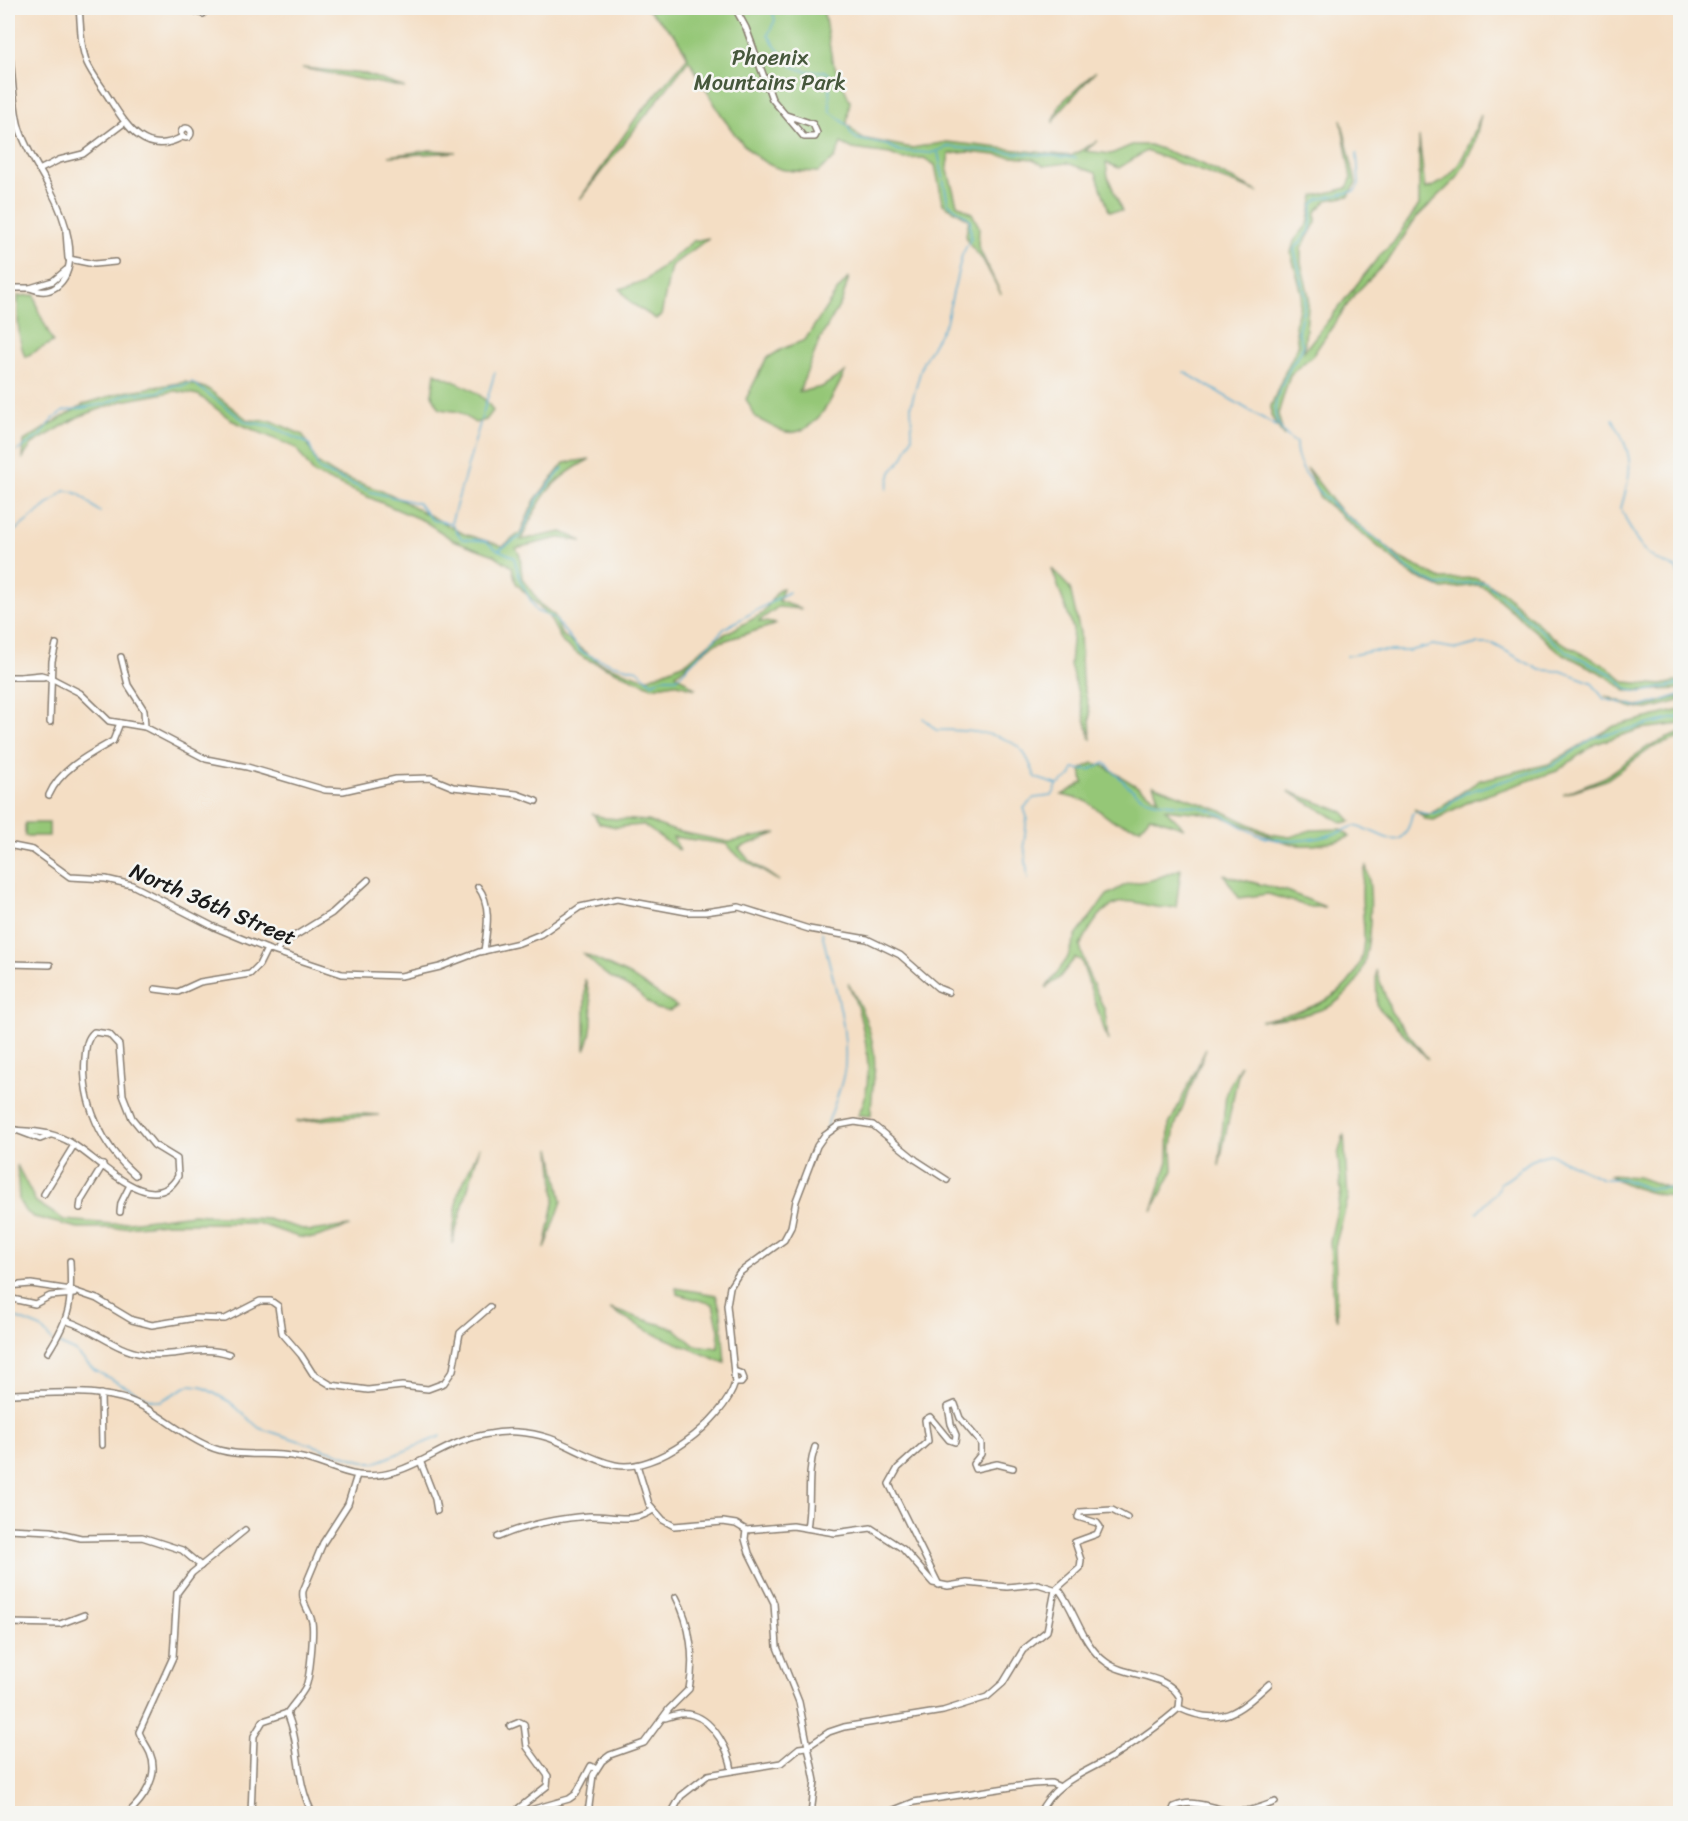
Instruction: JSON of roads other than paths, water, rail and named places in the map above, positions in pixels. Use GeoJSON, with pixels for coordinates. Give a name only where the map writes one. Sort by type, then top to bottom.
{"type":"FeatureCollection","features":[{"type":"Feature","properties":{"kind":"street"},"geometry":{"type":"LineString","coordinates":[[79,8],[87,63],[124,123],[147,140],[167,142],[182,136]]}},
{"type":"Feature","properties":{"kind":"street"},"geometry":{"type":"LineString","coordinates":[[196,8],[200,14],[206,12],[206,8]]}},
{"type":"Feature","properties":{"kind":"street"},"geometry":{"type":"LineString","coordinates":[[735,8],[746,28],[772,99],[804,137],[814,137],[817,133],[813,124],[786,115]]}},
{"type":"Feature","properties":{"kind":"street"},"geometry":{"type":"LineString","coordinates":[[8,44],[10,85],[18,125],[62,213],[69,259],[66,270],[58,281],[30,288],[8,288]]}},
{"type":"Feature","properties":{"kind":"street"},"geometry":{"type":"LineString","coordinates":[[39,170],[59,160],[83,154],[124,123]]}},
{"type":"Feature","properties":{"kind":"street"},"geometry":{"type":"LineString","coordinates":[[69,259],[94,264],[115,262]]}},
{"type":"Feature","properties":{"kind":"street"},"geometry":{"type":"LineString","coordinates":[[50,722],[48,678],[56,644]]}},
{"type":"Feature","properties":{"kind":"street"},"geometry":{"type":"LineString","coordinates":[[121,657],[128,685],[144,711],[145,727]]}},
{"type":"Feature","properties":{"kind":"street"},"geometry":{"type":"LineString","coordinates":[[8,677],[48,678],[80,693],[106,718],[145,727],[206,759],[247,767],[326,790],[343,791],[396,779],[431,778],[453,787],[517,794],[536,801]]}},
{"type":"Feature","properties":{"kind":"street"},"geometry":{"type":"LineString","coordinates":[[49,795],[53,787],[82,759],[113,741],[120,723]]}},
{"type":"Feature","properties":{"kind":"street","name":"North 36th Street"},"geometry":{"type":"LineString","coordinates":[[8,846],[33,850],[70,877],[106,879],[132,885],[214,927],[267,949],[342,974],[388,976],[426,970],[530,939],[580,907],[604,901],[626,900],[687,912],[739,907],[809,929],[875,942],[900,955],[938,988],[948,992]]}},
{"type":"Feature","properties":{"kind":"street"},"geometry":{"type":"LineString","coordinates":[[277,951],[280,945],[332,913],[368,880]]}},
{"type":"Feature","properties":{"kind":"street"},"geometry":{"type":"LineString","coordinates":[[478,887],[482,891],[488,918],[484,951]]}},
{"type":"Feature","properties":{"kind":"street"},"geometry":{"type":"LineString","coordinates":[[154,989],[178,992],[200,982],[243,977],[254,972],[267,949]]}},
{"type":"Feature","properties":{"kind":"street"},"geometry":{"type":"LineString","coordinates":[[8,964],[50,965]]}},
{"type":"Feature","properties":{"kind":"street"},"geometry":{"type":"LineString","coordinates":[[12,1130],[74,1145],[114,1175],[150,1193],[164,1190],[175,1182],[179,1164],[174,1156],[154,1145],[132,1118],[123,1095],[119,1045],[112,1036],[98,1031],[89,1037],[87,1042],[87,1091],[101,1132],[123,1165],[135,1175]]}},
{"type":"Feature","properties":{"kind":"street"},"geometry":{"type":"LineString","coordinates":[[8,1394],[100,1394],[134,1403],[206,1446],[219,1451],[294,1456],[357,1475],[394,1473],[421,1463],[457,1443],[491,1434],[513,1432],[558,1440],[609,1463],[637,1465],[672,1449],[702,1430],[729,1398],[735,1383],[727,1305],[730,1287],[739,1273],[777,1248],[789,1233],[796,1201],[817,1146],[824,1136],[839,1125],[848,1123],[873,1125],[916,1160],[947,1180]]}},
{"type":"Feature","properties":{"kind":"street"},"geometry":{"type":"LineString","coordinates":[[12,1130],[30,1136],[35,1143],[47,1137]]}},
{"type":"Feature","properties":{"kind":"street"},"geometry":{"type":"LineString","coordinates":[[44,1194],[74,1145]]}},
{"type":"Feature","properties":{"kind":"street"},"geometry":{"type":"LineString","coordinates":[[114,1175],[123,1165]]}},
{"type":"Feature","properties":{"kind":"street"},"geometry":{"type":"LineString","coordinates":[[80,1208],[81,1201],[103,1166]]}},
{"type":"Feature","properties":{"kind":"street"},"geometry":{"type":"LineString","coordinates":[[120,1212],[121,1203],[130,1185]]}},
{"type":"Feature","properties":{"kind":"street"},"geometry":{"type":"LineString","coordinates":[[49,1350],[67,1321],[71,1292],[70,1261]]}},
{"type":"Feature","properties":{"kind":"street"},"geometry":{"type":"LineString","coordinates":[[25,1285],[25,1301]]}},
{"type":"Feature","properties":{"kind":"street"},"geometry":{"type":"LineString","coordinates":[[8,1286],[25,1285],[82,1293],[97,1299],[132,1320],[152,1325],[195,1318],[225,1319],[260,1301],[271,1300],[278,1306],[280,1329],[284,1336],[302,1355],[318,1379],[331,1385],[368,1390],[402,1386],[428,1389],[444,1383],[453,1370],[460,1334],[490,1307]]}},
{"type":"Feature","properties":{"kind":"street"},"geometry":{"type":"LineString","coordinates":[[8,1299],[35,1304],[50,1296],[71,1292]]}},
{"type":"Feature","properties":{"kind":"street"},"geometry":{"type":"LineString","coordinates":[[67,1321],[88,1328],[114,1345],[132,1352],[154,1356],[207,1349],[229,1354]]}},
{"type":"Feature","properties":{"kind":"street"},"geometry":{"type":"LineString","coordinates":[[734,1371],[742,1374],[744,1379],[741,1383],[735,1383]]}},
{"type":"Feature","properties":{"kind":"street"},"geometry":{"type":"LineString","coordinates":[[100,1394],[102,1445]]}},
{"type":"Feature","properties":{"kind":"street"},"geometry":{"type":"LineString","coordinates":[[939,1585],[889,1484],[898,1468],[912,1452],[928,1441],[925,1420],[930,1417],[949,1440],[955,1442],[956,1435],[948,1407],[951,1403],[955,1404],[960,1418],[981,1443],[981,1454],[973,1464],[975,1469],[997,1464],[1013,1468]]}},
{"type":"Feature","properties":{"kind":"street"},"geometry":{"type":"LineString","coordinates":[[807,1528],[810,1464],[815,1447]]}},
{"type":"Feature","properties":{"kind":"street"},"geometry":{"type":"LineString","coordinates":[[421,1463],[435,1499],[437,1511]]}},
{"type":"Feature","properties":{"kind":"street"},"geometry":{"type":"LineString","coordinates":[[637,1465],[642,1485],[653,1510],[674,1526],[723,1522],[736,1524],[746,1530],[788,1526],[835,1533],[860,1528],[874,1530],[903,1549],[933,1583],[939,1585],[975,1584],[1007,1587],[1038,1584],[1055,1590],[1063,1596],[1099,1656],[1110,1665],[1142,1674],[1173,1690],[1180,1698],[1179,1708],[1124,1750],[1058,1786],[1039,1814]]}},
{"type":"Feature","properties":{"kind":"street"},"geometry":{"type":"LineString","coordinates":[[251,1814],[254,1736],[263,1721],[287,1713],[304,1690],[314,1631],[311,1617],[302,1599],[303,1588],[323,1543],[348,1504],[357,1475]]}},
{"type":"Feature","properties":{"kind":"street"},"geometry":{"type":"LineString","coordinates":[[498,1537],[539,1524],[591,1516],[626,1519],[653,1510]]}},
{"type":"Feature","properties":{"kind":"street"},"geometry":{"type":"LineString","coordinates":[[671,1814],[676,1800],[700,1779],[717,1772],[732,1772],[781,1764],[799,1748],[807,1747],[829,1732],[844,1727],[943,1711],[987,1697],[1003,1683],[1023,1650],[1047,1631],[1055,1590],[1080,1568],[1081,1560],[1075,1542],[1094,1537],[1100,1527],[1097,1523],[1078,1517],[1080,1512],[1112,1510],[1127,1518]]}},
{"type":"Feature","properties":{"kind":"street"},"geometry":{"type":"LineString","coordinates":[[8,1529],[51,1531],[81,1538],[141,1537],[182,1550],[201,1566]]}},
{"type":"Feature","properties":{"kind":"street"},"geometry":{"type":"LineString","coordinates":[[131,1812],[153,1777],[152,1759],[139,1732],[173,1657],[177,1593],[201,1566],[245,1530]]}},
{"type":"Feature","properties":{"kind":"street"},"geometry":{"type":"LineString","coordinates":[[746,1530],[745,1539],[749,1553],[774,1602],[777,1647],[799,1702],[815,1781],[811,1814]]}},
{"type":"Feature","properties":{"kind":"street"},"geometry":{"type":"LineString","coordinates":[[585,1814],[596,1769],[610,1755],[644,1743],[665,1718],[669,1709],[689,1689],[691,1644],[676,1598]]}},
{"type":"Feature","properties":{"kind":"street"},"geometry":{"type":"LineString","coordinates":[[8,1623],[60,1624],[84,1615]]}},
{"type":"Feature","properties":{"kind":"street"},"geometry":{"type":"LineString","coordinates":[[1179,1708],[1194,1715],[1216,1718],[1230,1715],[1245,1706],[1269,1684]]}},
{"type":"Feature","properties":{"kind":"street"},"geometry":{"type":"LineString","coordinates":[[287,1713],[293,1727],[299,1774],[313,1814]]}},
{"type":"Feature","properties":{"kind":"street"},"geometry":{"type":"LineString","coordinates":[[665,1718],[685,1714],[701,1719],[723,1743],[731,1761],[732,1772]]}},
{"type":"Feature","properties":{"kind":"street"},"geometry":{"type":"LineString","coordinates":[[510,1726],[520,1722],[524,1724],[527,1747],[548,1776],[547,1786],[519,1808],[520,1813],[569,1800],[576,1794],[591,1766],[596,1769]]}},
{"type":"Feature","properties":{"kind":"street"},"geometry":{"type":"LineString","coordinates":[[884,1814],[914,1802],[1032,1785],[1051,1783],[1058,1786]]}},
{"type":"Feature","properties":{"kind":"street"},"geometry":{"type":"LineString","coordinates":[[1171,1814],[1174,1807],[1188,1802],[1248,1811],[1260,1809],[1275,1802]]}},
{"type":"Feature","properties":{"kind":"waterway"},"geometry":{"type":"LineString","coordinates":[[760,8],[772,10],[775,20],[768,35],[790,64],[804,71],[825,71],[829,74],[830,111],[848,126],[851,134],[857,139],[887,145],[900,151],[931,153],[948,147],[1076,158]]}},
{"type":"Feature","properties":{"kind":"waterway"},"geometry":{"type":"LineString","coordinates":[[887,489],[891,472],[903,458],[912,437],[911,405],[923,362],[946,322],[962,255],[971,238],[970,219],[948,203],[938,152]]}},
{"type":"Feature","properties":{"kind":"waterway"},"geometry":{"type":"LineString","coordinates":[[1357,154],[1359,184],[1355,191],[1319,199],[1313,205],[1310,231],[1294,249],[1306,298],[1298,331],[1303,346],[1280,388],[1275,408],[1279,426],[1296,443],[1298,459],[1305,474],[1328,501],[1419,576],[1438,585],[1485,582],[1554,642],[1568,652],[1613,675],[1628,690],[1642,692],[1680,684]]}},
{"type":"Feature","properties":{"kind":"waterway"},"geometry":{"type":"LineString","coordinates":[[451,523],[495,372]]}},
{"type":"Feature","properties":{"kind":"waterway"},"geometry":{"type":"LineString","coordinates":[[1184,372],[1276,426]]}},
{"type":"Feature","properties":{"kind":"waterway"},"geometry":{"type":"LineString","coordinates":[[17,451],[41,435],[53,419],[64,411],[105,404],[127,394],[158,392],[174,385],[183,386],[192,382],[246,422],[271,426],[309,444],[319,470],[371,492],[418,503],[432,520],[451,523],[462,539],[486,541],[498,550],[520,537],[538,498],[563,468]]}},
{"type":"Feature","properties":{"kind":"waterway"},"geometry":{"type":"LineString","coordinates":[[1613,419],[1625,444],[1629,463],[1628,482],[1621,508],[1641,546],[1655,559],[1676,568],[1680,578]]}},
{"type":"Feature","properties":{"kind":"waterway"},"geometry":{"type":"LineString","coordinates":[[8,530],[16,530],[65,491],[80,495],[100,512]]}},
{"type":"Feature","properties":{"kind":"waterway"},"geometry":{"type":"LineString","coordinates":[[499,550],[514,557],[520,580],[536,611],[554,618],[581,652],[612,664],[638,670],[652,683],[663,678],[677,678],[725,628],[789,592]]}},
{"type":"Feature","properties":{"kind":"waterway"},"geometry":{"type":"LineString","coordinates":[[1347,656],[1372,651],[1409,651],[1433,645],[1457,649],[1476,644],[1493,644],[1540,670],[1561,671],[1591,682],[1604,699],[1640,707],[1680,695]]}},
{"type":"Feature","properties":{"kind":"waterway"},"geometry":{"type":"LineString","coordinates":[[923,718],[936,730],[983,733],[1016,745],[1029,761],[1036,778],[1058,785],[1071,776],[1074,769],[1089,770],[1105,763],[1133,790],[1146,799],[1159,803],[1207,809],[1256,834],[1267,838],[1293,841],[1319,838],[1354,826],[1391,839],[1398,839],[1403,836],[1415,812],[1430,814],[1444,810],[1452,801],[1467,792],[1552,766],[1595,737],[1680,717]]}},
{"type":"Feature","properties":{"kind":"waterway"},"geometry":{"type":"LineString","coordinates":[[1028,879],[1024,843],[1027,817],[1024,808],[1034,798],[1052,796],[1057,786]]}},
{"type":"Feature","properties":{"kind":"waterway"},"geometry":{"type":"LineString","coordinates":[[822,932],[838,998],[845,1048],[842,1082],[825,1132]]}},
{"type":"Feature","properties":{"kind":"waterway"},"geometry":{"type":"LineString","coordinates":[[1477,1212],[1497,1191],[1500,1183],[1527,1163],[1550,1154],[1603,1179],[1623,1179],[1649,1189],[1680,1187]]}},
{"type":"Feature","properties":{"kind":"waterway"},"geometry":{"type":"LineString","coordinates":[[11,1316],[41,1328],[52,1341]]}},
{"type":"Feature","properties":{"kind":"waterway"},"geometry":{"type":"LineString","coordinates":[[56,1343],[76,1352],[94,1370],[149,1399],[161,1401],[189,1385],[201,1386],[230,1402],[259,1428],[359,1460],[375,1463],[441,1436]]}},
{"type":"Feature","properties":{"kind":"park label","name":"Phoenix Mountains Park"},"geometry":{"type":"Point","coordinates":[770,70]}}]}
